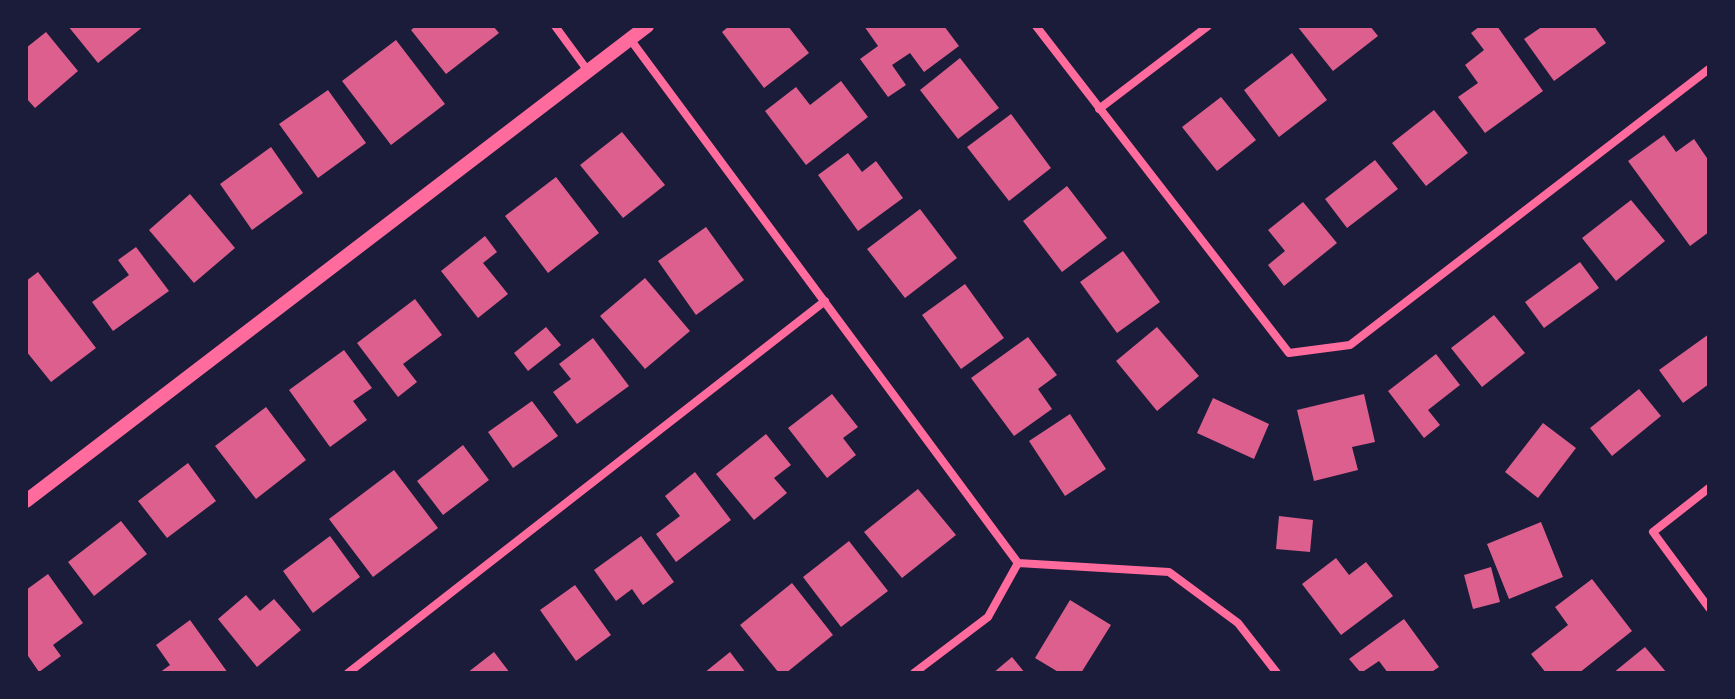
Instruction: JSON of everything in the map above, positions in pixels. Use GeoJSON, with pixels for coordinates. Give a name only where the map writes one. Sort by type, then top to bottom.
{"type":"FeatureCollection","features":[{"type":"Feature","properties":{"kind":"street"},"geometry":{"type":"LineString","coordinates":[[555,26],[588,71]]}},
{"type":"Feature","properties":{"kind":"street"},"geometry":{"type":"LineString","coordinates":[[26,501],[647,26]]}},
{"type":"Feature","properties":{"kind":"street"},"geometry":{"type":"LineString","coordinates":[[1036,26],[1289,353],[1350,345],[1709,69]]}},
{"type":"Feature","properties":{"kind":"street"},"geometry":{"type":"LineString","coordinates":[[1099,109],[1208,26]]}},
{"type":"Feature","properties":{"kind":"street"},"geometry":{"type":"LineString","coordinates":[[630,39],[1018,563]]}},
{"type":"Feature","properties":{"kind":"street"},"geometry":{"type":"LineString","coordinates":[[348,673],[825,301]]}},
{"type":"Feature","properties":{"kind":"street"},"geometry":{"type":"LineString","coordinates":[[1709,488],[1653,532],[1709,608]]}},
{"type":"Feature","properties":{"kind":"street"},"geometry":{"type":"LineString","coordinates":[[914,673],[988,617],[1018,563]]}},
{"type":"Feature","properties":{"kind":"street"},"geometry":{"type":"LineString","coordinates":[[1018,563],[1169,572],[1238,623],[1277,673]]}},
{"type":"Feature","properties":{"kind":"building"},"geometry":{"type":"Polygon","coordinates":[[[68,26],[144,26],[98,63],[68,26]]]}},
{"type":"Feature","properties":{"kind":"building"},"geometry":{"type":"Polygon","coordinates":[[[416,26],[493,26],[499,33],[446,74],[411,30],[416,26]]]}},
{"type":"Feature","properties":{"kind":"building"},"geometry":{"type":"Polygon","coordinates":[[[729,26],[788,26],[809,53],[764,88],[722,32],[729,26]]]}},
{"type":"Feature","properties":{"kind":"building"},"geometry":{"type":"Polygon","coordinates":[[[864,26],[944,26],[959,46],[924,72],[910,53],[892,65],[906,85],[888,97],[860,59],[878,46],[864,26]]]}},
{"type":"Feature","properties":{"kind":"building"},"geometry":{"type":"Polygon","coordinates":[[[1297,26],[1370,26],[1378,36],[1333,71],[1297,26]]]}},
{"type":"Feature","properties":{"kind":"building"},"geometry":{"type":"Polygon","coordinates":[[[1480,26],[1497,26],[1543,91],[1485,133],[1458,97],[1478,83],[1465,65],[1484,50],[1471,33],[1480,26]]]}},
{"type":"Feature","properties":{"kind":"building"},"geometry":{"type":"Polygon","coordinates":[[[1543,26],[1594,26],[1606,43],[1554,81],[1524,39],[1543,26]]]}},
{"type":"Feature","properties":{"kind":"building"},"geometry":{"type":"Polygon","coordinates":[[[46,32],[78,71],[35,108],[26,98],[26,48],[46,32]]]}},
{"type":"Feature","properties":{"kind":"building"},"geometry":{"type":"Polygon","coordinates":[[[396,40],[445,104],[391,145],[342,81],[396,40]]]}},
{"type":"Feature","properties":{"kind":"building"},"geometry":{"type":"Polygon","coordinates":[[[1292,53],[1327,100],[1279,137],[1244,90],[1292,53]]]}},
{"type":"Feature","properties":{"kind":"building"},"geometry":{"type":"Polygon","coordinates":[[[960,58],[999,108],[958,139],[920,90],[960,58]]]}},
{"type":"Feature","properties":{"kind":"building"},"geometry":{"type":"Polygon","coordinates":[[[841,81],[868,117],[806,165],[765,111],[796,87],[810,105],[841,81]]]}},
{"type":"Feature","properties":{"kind":"building"},"geometry":{"type":"Polygon","coordinates":[[[328,90],[366,143],[318,178],[279,124],[328,90]]]}},
{"type":"Feature","properties":{"kind":"building"},"geometry":{"type":"Polygon","coordinates":[[[1221,97],[1256,140],[1217,171],[1182,127],[1221,97]]]}},
{"type":"Feature","properties":{"kind":"building"},"geometry":{"type":"Polygon","coordinates":[[[1434,110],[1468,153],[1426,186],[1392,143],[1434,110]]]}},
{"type":"Feature","properties":{"kind":"building"},"geometry":{"type":"Polygon","coordinates":[[[1011,114],[1051,168],[1009,201],[967,147],[1011,114]]]}},
{"type":"Feature","properties":{"kind":"building"},"geometry":{"type":"Polygon","coordinates":[[[622,132],[665,185],[623,218],[580,165],[622,132]]]}},
{"type":"Feature","properties":{"kind":"building"},"geometry":{"type":"Polygon","coordinates":[[[1664,135],[1676,152],[1694,139],[1709,161],[1709,232],[1690,246],[1628,161],[1664,135]]]}},
{"type":"Feature","properties":{"kind":"building"},"geometry":{"type":"Polygon","coordinates":[[[271,147],[303,193],[252,230],[220,184],[271,147]]]}},
{"type":"Feature","properties":{"kind":"building"},"geometry":{"type":"Polygon","coordinates":[[[848,153],[862,172],[876,161],[903,198],[858,231],[818,175],[848,153]]]}},
{"type":"Feature","properties":{"kind":"building"},"geometry":{"type":"Polygon","coordinates":[[[1375,160],[1398,189],[1347,228],[1325,199],[1375,160]]]}},
{"type":"Feature","properties":{"kind":"building"},"geometry":{"type":"Polygon","coordinates":[[[556,177],[599,233],[548,273],[505,216],[556,177]]]}},
{"type":"Feature","properties":{"kind":"building"},"geometry":{"type":"Polygon","coordinates":[[[1067,186],[1107,238],[1062,272],[1023,221],[1067,186]]]}},
{"type":"Feature","properties":{"kind":"building"},"geometry":{"type":"Polygon","coordinates":[[[190,194],[235,248],[194,283],[149,230],[190,194]]]}},
{"type":"Feature","properties":{"kind":"building"},"geometry":{"type":"Polygon","coordinates":[[[1631,200],[1665,241],[1616,281],[1582,238],[1631,200]]]}},
{"type":"Feature","properties":{"kind":"building"},"geometry":{"type":"Polygon","coordinates":[[[1303,202],[1337,243],[1284,286],[1268,265],[1285,251],[1268,230],[1303,202]]]}},
{"type":"Feature","properties":{"kind":"building"},"geometry":{"type":"Polygon","coordinates":[[[920,209],[957,258],[905,298],[867,249],[920,209]]]}},
{"type":"Feature","properties":{"kind":"building"},"geometry":{"type":"Polygon","coordinates":[[[706,227],[744,280],[696,315],[658,261],[706,227]]]}},
{"type":"Feature","properties":{"kind":"building"},"geometry":{"type":"Polygon","coordinates":[[[485,236],[497,252],[483,263],[508,294],[478,318],[441,271],[485,236]]]}},
{"type":"Feature","properties":{"kind":"building"},"geometry":{"type":"Polygon","coordinates":[[[136,247],[169,291],[113,331],[92,302],[129,275],[118,260],[136,247]]]}},
{"type":"Feature","properties":{"kind":"building"},"geometry":{"type":"Polygon","coordinates":[[[1123,251],[1160,302],[1117,333],[1080,282],[1123,251]]]}},
{"type":"Feature","properties":{"kind":"building"},"geometry":{"type":"Polygon","coordinates":[[[1580,262],[1599,288],[1544,328],[1525,302],[1580,262]]]}},
{"type":"Feature","properties":{"kind":"building"},"geometry":{"type":"Polygon","coordinates":[[[38,272],[96,348],[51,382],[26,351],[26,281],[38,272]]]}},
{"type":"Feature","properties":{"kind":"building"},"geometry":{"type":"Polygon","coordinates":[[[645,278],[690,331],[645,369],[600,316],[645,278]]]}},
{"type":"Feature","properties":{"kind":"building"},"geometry":{"type":"Polygon","coordinates":[[[965,284],[1004,338],[961,369],[922,315],[965,284]]]}},
{"type":"Feature","properties":{"kind":"building"},"geometry":{"type":"Polygon","coordinates":[[[415,299],[442,335],[403,364],[417,382],[398,397],[357,343],[415,299]]]}},
{"type":"Feature","properties":{"kind":"building"},"geometry":{"type":"Polygon","coordinates":[[[1494,315],[1525,353],[1482,387],[1451,348],[1494,315]]]}},
{"type":"Feature","properties":{"kind":"building"},"geometry":{"type":"Polygon","coordinates":[[[546,327],[561,345],[528,371],[514,353],[546,327]]]}},
{"type":"Feature","properties":{"kind":"building"},"geometry":{"type":"Polygon","coordinates":[[[1157,327],[1199,376],[1157,411],[1116,361],[1157,327]]]}},
{"type":"Feature","properties":{"kind":"building"},"geometry":{"type":"Polygon","coordinates":[[[1709,334],[1709,384],[1683,403],[1659,370],[1709,334]]]}},
{"type":"Feature","properties":{"kind":"building"},"geometry":{"type":"Polygon","coordinates":[[[1028,337],[1057,375],[1038,389],[1052,409],[1014,436],[971,378],[1028,337]]]}},
{"type":"Feature","properties":{"kind":"building"},"geometry":{"type":"Polygon","coordinates":[[[593,338],[629,386],[577,424],[553,392],[571,379],[559,364],[593,338]]]}},
{"type":"Feature","properties":{"kind":"building"},"geometry":{"type":"Polygon","coordinates":[[[344,350],[372,388],[353,401],[367,420],[330,447],[289,390],[344,350]]]}},
{"type":"Feature","properties":{"kind":"building"},"geometry":{"type":"Polygon","coordinates":[[[1436,354],[1460,385],[1428,410],[1440,425],[1424,438],[1388,391],[1436,354]]]}},
{"type":"Feature","properties":{"kind":"building"},"geometry":{"type":"Polygon","coordinates":[[[1639,389],[1661,416],[1612,456],[1590,428],[1639,389]]]}},
{"type":"Feature","properties":{"kind":"building"},"geometry":{"type":"Polygon","coordinates":[[[832,394],[858,427],[843,438],[856,455],[827,478],[788,428],[832,394]]]}},
{"type":"Feature","properties":{"kind":"building"},"geometry":{"type":"Polygon","coordinates":[[[1364,394],[1375,442],[1352,447],[1358,470],[1314,481],[1297,410],[1364,394]]]}},
{"type":"Feature","properties":{"kind":"building"},"geometry":{"type":"Polygon","coordinates":[[[1213,398],[1269,424],[1254,459],[1197,433],[1213,398]]]}},
{"type":"Feature","properties":{"kind":"building"},"geometry":{"type":"Polygon","coordinates":[[[532,401],[558,436],[513,468],[488,432],[532,401]]]}},
{"type":"Feature","properties":{"kind":"building"},"geometry":{"type":"Polygon","coordinates":[[[266,407],[306,460],[256,499],[215,446],[266,407]]]}},
{"type":"Feature","properties":{"kind":"building"},"geometry":{"type":"Polygon","coordinates":[[[1070,414],[1106,469],[1065,496],[1029,441],[1070,414]]]}},
{"type":"Feature","properties":{"kind":"building"},"geometry":{"type":"Polygon","coordinates":[[[1543,423],[1576,448],[1538,498],[1505,472],[1543,423]]]}},
{"type":"Feature","properties":{"kind":"building"},"geometry":{"type":"Polygon","coordinates":[[[766,434],[791,465],[774,478],[787,493],[754,520],[716,474],[766,434]]]}},
{"type":"Feature","properties":{"kind":"building"},"geometry":{"type":"Polygon","coordinates":[[[463,445],[489,480],[443,515],[417,481],[463,445]]]}},
{"type":"Feature","properties":{"kind":"building"},"geometry":{"type":"Polygon","coordinates":[[[188,463],[216,501],[167,538],[138,501],[188,463]]]}},
{"type":"Feature","properties":{"kind":"building"},"geometry":{"type":"Polygon","coordinates":[[[394,470],[438,528],[373,577],[329,519],[394,470]]]}},
{"type":"Feature","properties":{"kind":"building"},"geometry":{"type":"Polygon","coordinates":[[[695,472],[731,520],[676,562],[656,534],[680,516],[665,496],[695,472]]]}},
{"type":"Feature","properties":{"kind":"building"},"geometry":{"type":"Polygon","coordinates":[[[918,489],[956,535],[902,578],[864,532],[918,489]]]}},
{"type":"Feature","properties":{"kind":"building"},"geometry":{"type":"Polygon","coordinates":[[[1279,516],[1313,520],[1310,552],[1276,549],[1279,516]]]}},
{"type":"Feature","properties":{"kind":"building"},"geometry":{"type":"Polygon","coordinates":[[[121,521],[147,554],[94,596],[68,562],[121,521]]]}},
{"type":"Feature","properties":{"kind":"building"},"geometry":{"type":"Polygon","coordinates":[[[1541,522],[1563,577],[1509,599],[1487,544],[1541,522]]]}},
{"type":"Feature","properties":{"kind":"building"},"geometry":{"type":"Polygon","coordinates":[[[330,536],[360,577],[313,613],[283,571],[330,536]]]}},
{"type":"Feature","properties":{"kind":"building"},"geometry":{"type":"Polygon","coordinates":[[[641,536],[674,582],[643,605],[632,589],[616,601],[594,570],[641,536]]]}},
{"type":"Feature","properties":{"kind":"building"},"geometry":{"type":"Polygon","coordinates":[[[849,541],[888,591],[841,627],[803,577],[849,541]]]}},
{"type":"Feature","properties":{"kind":"building"},"geometry":{"type":"Polygon","coordinates":[[[1336,558],[1349,575],[1366,562],[1393,596],[1341,635],[1302,584],[1336,558]]]}},
{"type":"Feature","properties":{"kind":"building"},"geometry":{"type":"Polygon","coordinates":[[[1491,567],[1500,602],[1473,609],[1464,575],[1491,567]]]}},
{"type":"Feature","properties":{"kind":"building"},"geometry":{"type":"Polygon","coordinates":[[[48,574],[83,623],[53,645],[61,656],[39,672],[26,653],[26,590],[48,574]]]}},
{"type":"Feature","properties":{"kind":"building"},"geometry":{"type":"Polygon","coordinates":[[[1592,579],[1632,631],[1579,673],[1546,673],[1531,654],[1568,625],[1555,607],[1592,579]]]}},
{"type":"Feature","properties":{"kind":"building"},"geometry":{"type":"Polygon","coordinates":[[[792,583],[833,635],[786,673],[779,673],[740,625],[792,583]]]}},
{"type":"Feature","properties":{"kind":"building"},"geometry":{"type":"Polygon","coordinates":[[[575,585],[611,635],[576,661],[540,610],[575,585]]]}},
{"type":"Feature","properties":{"kind":"building"},"geometry":{"type":"Polygon","coordinates":[[[246,595],[260,611],[274,599],[301,630],[257,667],[218,619],[246,595]]]}},
{"type":"Feature","properties":{"kind":"building"},"geometry":{"type":"Polygon","coordinates":[[[1070,600],[1111,625],[1081,673],[1060,673],[1035,658],[1070,600]]]}},
{"type":"Feature","properties":{"kind":"building"},"geometry":{"type":"Polygon","coordinates":[[[1404,619],[1439,667],[1430,673],[1388,673],[1379,661],[1361,673],[1349,659],[1404,619]]]}},
{"type":"Feature","properties":{"kind":"building"},"geometry":{"type":"Polygon","coordinates":[[[190,620],[228,673],[159,673],[170,665],[156,645],[190,620]]]}},
{"type":"Feature","properties":{"kind":"building"},"geometry":{"type":"Polygon","coordinates":[[[1645,647],[1667,673],[1613,673],[1645,647]]]}},
{"type":"Feature","properties":{"kind":"building"},"geometry":{"type":"Polygon","coordinates":[[[494,652],[510,673],[467,673],[494,652]]]}},
{"type":"Feature","properties":{"kind":"building"},"geometry":{"type":"Polygon","coordinates":[[[730,652],[746,673],[704,673],[730,652]]]}},
{"type":"Feature","properties":{"kind":"building"},"geometry":{"type":"Polygon","coordinates":[[[1012,657],[1025,673],[993,673],[1012,657]]]}}]}
